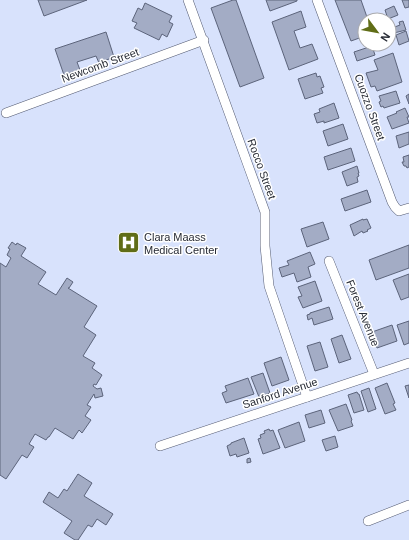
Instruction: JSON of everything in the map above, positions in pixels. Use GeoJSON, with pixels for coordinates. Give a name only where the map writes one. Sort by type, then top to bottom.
{"type":"FeatureCollection","features":[{"type":"Feature","properties":{"kind":"street","name":"Rocco Street"},"geometry":{"type":"LineString","coordinates":[[188,0],[204,40],[265,212],[265,246],[269,286],[307,397]]}},
{"type":"Feature","properties":{"kind":"street","name":"Cuozzo Street"},"geometry":{"type":"LineString","coordinates":[[317,0],[392,202],[399,211],[409,208]]}},
{"type":"Feature","properties":{"kind":"street","name":"Newcomb Street"},"geometry":{"type":"LineString","coordinates":[[6,113],[204,40]]}},
{"type":"Feature","properties":{"kind":"street","name":"Forest Avenue"},"geometry":{"type":"LineString","coordinates":[[329,261],[374,374]]}},
{"type":"Feature","properties":{"kind":"street","name":"Sanford Avenue"},"geometry":{"type":"LineString","coordinates":[[160,446],[409,363]]}},
{"type":"Feature","properties":{"kind":"street"},"geometry":{"type":"LineString","coordinates":[[368,520],[409,505]]}},
{"type":"Feature","properties":{"kind":"building"},"geometry":{"type":"Polygon","coordinates":[[[38,0],[87,0],[44,16],[38,0]]]}},
{"type":"Feature","properties":{"kind":"building"},"geometry":{"type":"Polygon","coordinates":[[[236,0],[264,78],[240,87],[211,8],[236,0]]]}},
{"type":"Feature","properties":{"kind":"building"},"geometry":{"type":"Polygon","coordinates":[[[266,0],[297,0],[297,1],[270,11],[266,0]]]}},
{"type":"Feature","properties":{"kind":"building"},"geometry":{"type":"Polygon","coordinates":[[[335,0],[361,0],[365,12],[357,12],[357,39],[351,41],[335,0]]]}},
{"type":"Feature","properties":{"kind":"building"},"geometry":{"type":"Polygon","coordinates":[[[402,0],[409,0],[409,7],[405,8],[402,0]]]}},
{"type":"Feature","properties":{"kind":"building"},"geometry":{"type":"Polygon","coordinates":[[[145,3],[172,16],[169,22],[173,24],[167,37],[162,34],[159,40],[134,28],[137,23],[132,21],[138,8],[142,10],[145,3]]]}},
{"type":"Feature","properties":{"kind":"building"},"geometry":{"type":"Polygon","coordinates":[[[394,6],[397,12],[386,12],[385,10],[394,6]]]}},
{"type":"Feature","properties":{"kind":"building"},"geometry":{"type":"Polygon","coordinates":[[[301,11],[306,27],[294,31],[300,48],[312,44],[318,59],[289,70],[272,22],[301,11]]]}},
{"type":"Feature","properties":{"kind":"building"},"geometry":{"type":"Polygon","coordinates":[[[403,21],[406,30],[397,32],[397,26],[400,25],[399,22],[403,21]]]}},
{"type":"Feature","properties":{"kind":"building"},"geometry":{"type":"Polygon","coordinates":[[[406,31],[409,41],[399,45],[397,35],[406,31]]]}},
{"type":"Feature","properties":{"kind":"building"},"geometry":{"type":"Polygon","coordinates":[[[106,32],[114,57],[99,63],[96,56],[77,62],[80,70],[64,75],[55,49],[106,32]]]}},
{"type":"Feature","properties":{"kind":"building"},"geometry":{"type":"Polygon","coordinates":[[[354,52],[374,52],[375,55],[357,61],[354,52]]]}},
{"type":"Feature","properties":{"kind":"building"},"geometry":{"type":"Polygon","coordinates":[[[393,53],[402,82],[377,91],[375,86],[371,87],[366,73],[378,70],[374,60],[393,53]]]}},
{"type":"Feature","properties":{"kind":"building"},"geometry":{"type":"Polygon","coordinates":[[[316,73],[317,77],[320,76],[324,87],[321,88],[323,93],[305,99],[298,79],[316,73]]]}},
{"type":"Feature","properties":{"kind":"building"},"geometry":{"type":"Polygon","coordinates":[[[396,91],[400,103],[384,108],[383,106],[381,107],[379,96],[396,91]]]}},
{"type":"Feature","properties":{"kind":"building"},"geometry":{"type":"Polygon","coordinates":[[[409,94],[409,104],[406,96],[409,94]]]}},
{"type":"Feature","properties":{"kind":"building"},"geometry":{"type":"Polygon","coordinates":[[[334,103],[339,118],[324,123],[324,121],[317,123],[314,114],[320,112],[319,109],[334,103]]]}},
{"type":"Feature","properties":{"kind":"building"},"geometry":{"type":"Polygon","coordinates":[[[405,108],[409,117],[407,117],[409,123],[392,129],[387,117],[405,108]]]}},
{"type":"Feature","properties":{"kind":"building"},"geometry":{"type":"Polygon","coordinates":[[[343,124],[348,139],[328,146],[323,131],[343,124]]]}},
{"type":"Feature","properties":{"kind":"building"},"geometry":{"type":"Polygon","coordinates":[[[409,132],[409,144],[399,148],[396,136],[409,132]]]}},
{"type":"Feature","properties":{"kind":"building"},"geometry":{"type":"Polygon","coordinates":[[[351,148],[355,161],[328,170],[324,157],[351,148]]]}},
{"type":"Feature","properties":{"kind":"building"},"geometry":{"type":"Polygon","coordinates":[[[409,155],[409,167],[407,168],[402,162],[404,162],[403,157],[409,155]]]}},
{"type":"Feature","properties":{"kind":"building"},"geometry":{"type":"Polygon","coordinates":[[[357,166],[359,173],[359,176],[357,177],[358,182],[347,186],[342,172],[357,166]]]}},
{"type":"Feature","properties":{"kind":"building"},"geometry":{"type":"Polygon","coordinates":[[[367,190],[371,202],[345,211],[341,199],[367,190]]]}},
{"type":"Feature","properties":{"kind":"building"},"geometry":{"type":"Polygon","coordinates":[[[363,219],[367,219],[371,228],[367,230],[368,231],[363,233],[362,231],[354,236],[350,225],[363,219]]]}},
{"type":"Feature","properties":{"kind":"building"},"geometry":{"type":"Polygon","coordinates":[[[323,222],[329,239],[307,247],[301,229],[323,222]]]}},
{"type":"Feature","properties":{"kind":"building"},"geometry":{"type":"Polygon","coordinates":[[[12,242],[26,248],[21,256],[46,272],[38,284],[56,295],[67,278],[73,282],[68,288],[97,306],[84,327],[96,335],[83,356],[95,363],[92,368],[102,375],[96,385],[94,384],[93,386],[97,389],[101,388],[103,396],[95,398],[94,394],[87,405],[91,407],[85,416],[91,420],[82,433],[79,430],[73,439],[55,428],[46,440],[35,434],[29,444],[34,447],[27,458],[22,455],[6,479],[0,475],[0,263],[6,267],[11,258],[7,255],[10,249],[8,248],[12,242]]]}},
{"type":"Feature","properties":{"kind":"building"},"geometry":{"type":"Polygon","coordinates":[[[409,245],[409,268],[376,280],[369,260],[409,245]]]}},
{"type":"Feature","properties":{"kind":"building"},"geometry":{"type":"Polygon","coordinates":[[[310,252],[315,264],[308,267],[311,277],[297,282],[294,273],[282,277],[279,268],[289,265],[287,261],[310,252]]]}},
{"type":"Feature","properties":{"kind":"building"},"geometry":{"type":"Polygon","coordinates":[[[409,274],[409,297],[401,300],[393,280],[409,274]]]}},
{"type":"Feature","properties":{"kind":"building"},"geometry":{"type":"Polygon","coordinates":[[[315,281],[322,301],[303,308],[298,297],[302,296],[298,287],[315,281]]]}},
{"type":"Feature","properties":{"kind":"building"},"geometry":{"type":"Polygon","coordinates":[[[329,307],[333,319],[314,325],[312,318],[308,320],[307,315],[310,313],[329,307]]]}},
{"type":"Feature","properties":{"kind":"building"},"geometry":{"type":"Polygon","coordinates":[[[409,321],[409,343],[404,345],[397,325],[409,321]]]}},
{"type":"Feature","properties":{"kind":"building"},"geometry":{"type":"Polygon","coordinates":[[[392,325],[397,341],[377,348],[372,332],[392,325]]]}},
{"type":"Feature","properties":{"kind":"building"},"geometry":{"type":"Polygon","coordinates":[[[342,335],[351,359],[339,363],[331,339],[342,335]]]}},
{"type":"Feature","properties":{"kind":"building"},"geometry":{"type":"Polygon","coordinates":[[[320,342],[328,367],[315,371],[307,346],[320,342]]]}},
{"type":"Feature","properties":{"kind":"building"},"geometry":{"type":"Polygon","coordinates":[[[281,357],[289,380],[272,386],[264,363],[281,357]]]}},
{"type":"Feature","properties":{"kind":"building"},"geometry":{"type":"Polygon","coordinates":[[[263,373],[270,393],[259,397],[251,377],[263,373]]]}},
{"type":"Feature","properties":{"kind":"building"},"geometry":{"type":"Polygon","coordinates":[[[248,378],[254,394],[226,403],[222,393],[227,391],[225,386],[248,378]]]}},
{"type":"Feature","properties":{"kind":"building"},"geometry":{"type":"Polygon","coordinates":[[[387,383],[395,403],[393,404],[396,410],[385,414],[375,388],[387,383]]]}},
{"type":"Feature","properties":{"kind":"building"},"geometry":{"type":"Polygon","coordinates":[[[409,385],[409,398],[405,386],[409,385]]]}},
{"type":"Feature","properties":{"kind":"building"},"geometry":{"type":"Polygon","coordinates":[[[369,388],[376,409],[368,412],[361,391],[369,388]]]}},
{"type":"Feature","properties":{"kind":"building"},"geometry":{"type":"Polygon","coordinates":[[[357,392],[364,410],[354,413],[348,395],[357,392]]]}},
{"type":"Feature","properties":{"kind":"building"},"geometry":{"type":"Polygon","coordinates":[[[346,404],[353,426],[338,431],[329,410],[346,404]]]}},
{"type":"Feature","properties":{"kind":"building"},"geometry":{"type":"Polygon","coordinates":[[[321,410],[325,423],[309,428],[305,415],[321,410]]]}},
{"type":"Feature","properties":{"kind":"building"},"geometry":{"type":"Polygon","coordinates":[[[299,422],[305,441],[285,448],[278,430],[299,422]]]}},
{"type":"Feature","properties":{"kind":"building"},"geometry":{"type":"Polygon","coordinates":[[[269,429],[270,431],[273,430],[280,448],[263,454],[258,439],[261,438],[260,435],[265,433],[264,431],[269,429]]]}},
{"type":"Feature","properties":{"kind":"building"},"geometry":{"type":"Polygon","coordinates":[[[335,436],[338,447],[326,451],[322,440],[335,436]]]}},
{"type":"Feature","properties":{"kind":"building"},"geometry":{"type":"Polygon","coordinates":[[[244,438],[249,453],[237,457],[236,454],[230,456],[227,446],[244,438]]]}},
{"type":"Feature","properties":{"kind":"building"},"geometry":{"type":"Polygon","coordinates":[[[250,458],[251,462],[247,463],[247,459],[250,458]]]}},
{"type":"Feature","properties":{"kind":"building"},"geometry":{"type":"Polygon","coordinates":[[[78,474],[92,483],[84,496],[113,514],[106,525],[97,519],[92,527],[88,525],[78,540],[75,540],[64,533],[72,521],[43,502],[49,492],[58,498],[64,489],[67,491],[78,474]]]}},
{"type":"Feature","properties":{"kind":"place","name":"Clara Maass Medical Center"},"geometry":{"type":"Point","coordinates":[129,243]}}]}
